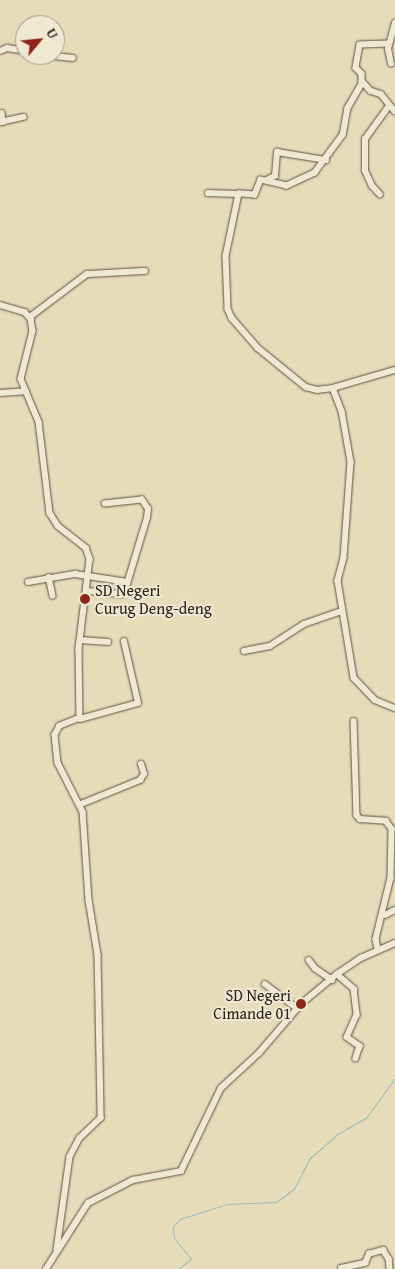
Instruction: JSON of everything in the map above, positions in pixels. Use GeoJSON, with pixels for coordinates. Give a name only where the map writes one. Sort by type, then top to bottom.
{"type":"FeatureCollection","features":[{"type":"Feature","properties":{"kind":"street"},"geometry":{"type":"LineString","coordinates":[[391,64],[388,44],[395,23]]}},
{"type":"Feature","properties":{"kind":"street"},"geometry":{"type":"LineString","coordinates":[[266,180],[289,185],[312,175],[326,160],[343,135],[348,108],[362,81],[362,74],[356,68],[360,45],[388,44]]}},
{"type":"Feature","properties":{"kind":"street"},"geometry":{"type":"LineString","coordinates":[[0,51],[7,48],[15,49]]}},
{"type":"Feature","properties":{"kind":"street"},"geometry":{"type":"LineString","coordinates":[[65,57],[73,58]]}},
{"type":"Feature","properties":{"kind":"street"},"geometry":{"type":"LineString","coordinates":[[362,81],[371,91],[381,94],[395,112]]}},
{"type":"Feature","properties":{"kind":"street"},"geometry":{"type":"LineString","coordinates":[[380,195],[372,186],[365,171],[365,139],[389,106]]}},
{"type":"Feature","properties":{"kind":"street"},"geometry":{"type":"LineString","coordinates":[[2,113],[1,122],[23,117]]}},
{"type":"Feature","properties":{"kind":"street"},"geometry":{"type":"LineString","coordinates":[[208,193],[255,195],[258,182],[276,176],[277,152],[326,160]]}},
{"type":"Feature","properties":{"kind":"street"},"geometry":{"type":"LineString","coordinates":[[239,194],[226,249],[230,314],[258,348],[301,384],[312,390],[333,388],[395,370]]}},
{"type":"Feature","properties":{"kind":"street"},"geometry":{"type":"LineString","coordinates":[[30,317],[87,274],[145,271]]}},
{"type":"Feature","properties":{"kind":"street"},"geometry":{"type":"LineString","coordinates":[[0,305],[30,317]]}},
{"type":"Feature","properties":{"kind":"street"},"geometry":{"type":"LineString","coordinates":[[30,317],[33,331],[21,375],[41,428],[50,513],[58,526],[88,550],[89,577],[80,640],[80,719]]}},
{"type":"Feature","properties":{"kind":"street"},"geometry":{"type":"LineString","coordinates":[[333,388],[342,412],[351,462],[344,558],[338,574],[342,611],[356,682],[375,700],[395,708]]}},
{"type":"Feature","properties":{"kind":"street"},"geometry":{"type":"LineString","coordinates":[[0,393],[26,391]]}},
{"type":"Feature","properties":{"kind":"street"},"geometry":{"type":"LineString","coordinates":[[87,591],[121,596],[127,582],[148,509],[142,500],[105,504]]}},
{"type":"Feature","properties":{"kind":"street"},"geometry":{"type":"LineString","coordinates":[[28,582],[75,574],[127,582]]}},
{"type":"Feature","properties":{"kind":"street"},"geometry":{"type":"LineString","coordinates":[[49,577],[52,596]]}},
{"type":"Feature","properties":{"kind":"street"},"geometry":{"type":"LineString","coordinates":[[244,651],[270,646],[304,624],[342,611]]}},
{"type":"Feature","properties":{"kind":"street"},"geometry":{"type":"LineString","coordinates":[[80,640],[108,642]]}},
{"type":"Feature","properties":{"kind":"street"},"geometry":{"type":"LineString","coordinates":[[57,1249],[70,1157],[80,1138],[101,1118],[97,949],[89,900],[81,804],[58,763],[55,735],[60,726],[138,703],[124,642]]}},
{"type":"Feature","properties":{"kind":"street"},"geometry":{"type":"LineString","coordinates":[[354,720],[357,815],[360,819],[386,821],[392,829],[391,878],[384,915],[376,939],[378,949]]}},
{"type":"Feature","properties":{"kind":"street"},"geometry":{"type":"LineString","coordinates":[[81,804],[140,780],[144,774],[141,764]]}},
{"type":"Feature","properties":{"kind":"street"},"geometry":{"type":"LineString","coordinates":[[384,915],[395,910]]}},
{"type":"Feature","properties":{"kind":"street"},"geometry":{"type":"LineString","coordinates":[[46,1269],[88,1203],[133,1180],[181,1172],[221,1088],[259,1053],[297,1008],[337,974],[378,949],[395,944]]}},
{"type":"Feature","properties":{"kind":"street"},"geometry":{"type":"LineString","coordinates":[[309,960],[315,968],[332,980]]}},
{"type":"Feature","properties":{"kind":"street"},"geometry":{"type":"LineString","coordinates":[[337,974],[354,989],[356,1015],[347,1037],[360,1046],[356,1058]]}},
{"type":"Feature","properties":{"kind":"street"},"geometry":{"type":"LineString","coordinates":[[265,984],[297,1008]]}},
{"type":"Feature","properties":{"kind":"street"},"geometry":{"type":"LineString","coordinates":[[341,1268],[365,1263],[369,1254],[382,1250],[389,1258],[390,1269]]}},
{"type":"Feature","properties":{"kind":"waterway"},"geometry":{"type":"LineString","coordinates":[[178,1269],[191,1259],[174,1238],[173,1226],[180,1219],[227,1204],[276,1202],[294,1189],[310,1158],[336,1135],[366,1118],[395,1078]]}},
{"type":"Feature","properties":{"kind":"place","name":"SD Negeri Curug Deng-deng"},"geometry":{"type":"Point","coordinates":[85,599]}},
{"type":"Feature","properties":{"kind":"place","name":"SD Negeri Cimande 01"},"geometry":{"type":"Point","coordinates":[301,1004]}}]}
